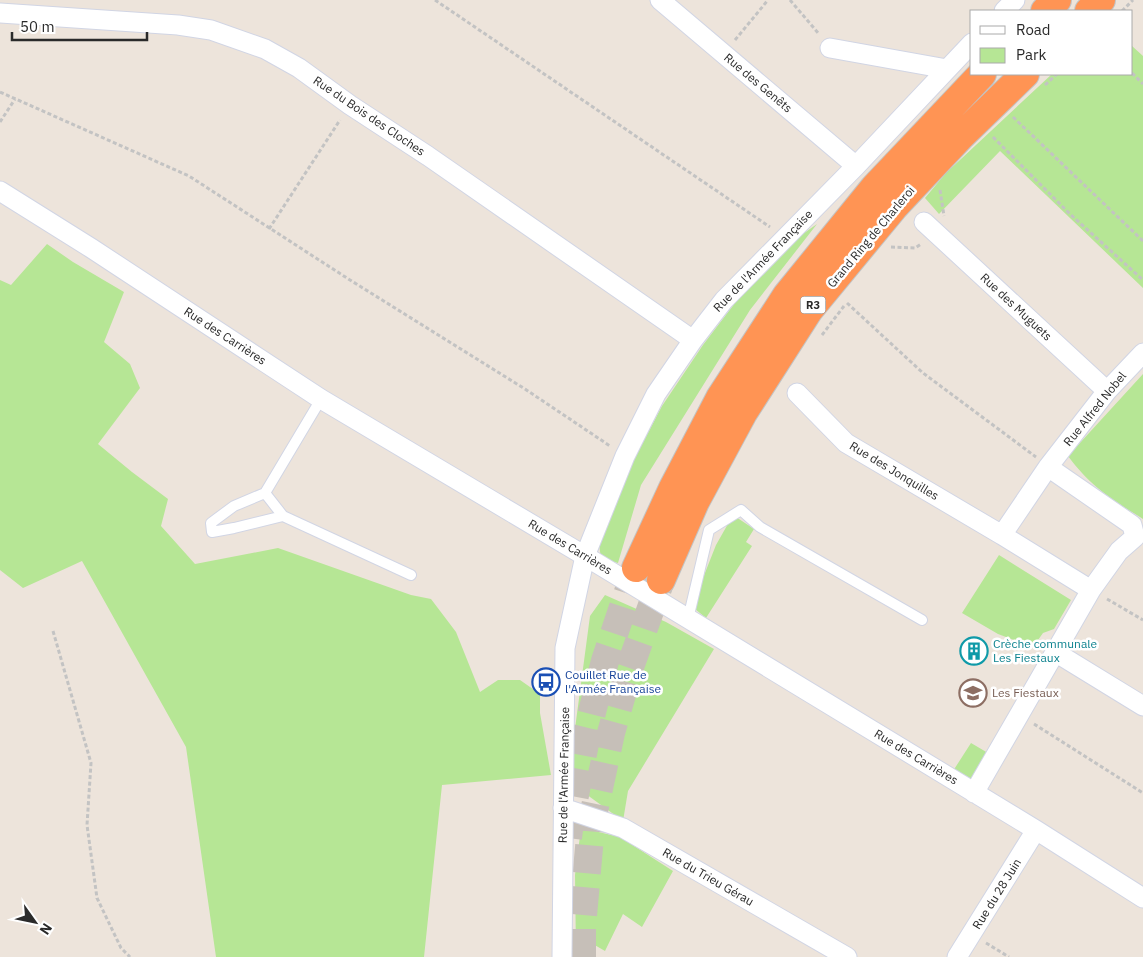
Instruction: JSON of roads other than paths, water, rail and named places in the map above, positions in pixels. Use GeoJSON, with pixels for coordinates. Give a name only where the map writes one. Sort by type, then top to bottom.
{"type":"FeatureCollection","features":[{"type":"Feature","properties":{"kind":"highway"},"geometry":{"type":"LineString","coordinates":[[1046,10],[1057,0]]}},
{"type":"Feature","properties":{"kind":"highway"},"geometry":{"type":"LineString","coordinates":[[1090,10],[1101,0]]}},
{"type":"Feature","properties":{"kind":"highway","name":"R3"},"geometry":{"type":"LineString","coordinates":[[636,568],[673,488],[720,398],[788,295],[874,188],[981,75]]}},
{"type":"Feature","properties":{"kind":"highway","name":"Grand Ring de Charleroi"},"geometry":{"type":"LineString","coordinates":[[661,580],[695,502],[743,412],[809,310],[894,207],[961,136],[1034,80]]}},
{"type":"Feature","properties":{"kind":"street","name":"Rue des Genêts"},"geometry":{"type":"LineString","coordinates":[[660,0],[856,166]]}},
{"type":"Feature","properties":{"kind":"street"},"geometry":{"type":"LineString","coordinates":[[1005,10],[1015,0]]}},
{"type":"Feature","properties":{"kind":"street","name":"Rue du Bois des Cloches"},"geometry":{"type":"LineString","coordinates":[[0,13],[178,25],[212,30],[265,49],[299,68],[692,340]]}},
{"type":"Feature","properties":{"kind":"street","name":"Rue de l'Armée Française"},"geometry":{"type":"LineString","coordinates":[[562,957],[565,648],[585,556],[625,456],[656,394],[692,340],[724,300],[856,166],[946,68],[970,45]]}},
{"type":"Feature","properties":{"kind":"street"},"geometry":{"type":"LineString","coordinates":[[830,48],[946,68]]}},
{"type":"Feature","properties":{"kind":"street","name":"Rue des Carrières"},"geometry":{"type":"LineString","coordinates":[[0,191],[91,248],[321,399],[585,556],[1036,830],[1143,898]]}},
{"type":"Feature","properties":{"kind":"street","name":"Rue des Muguets"},"geometry":{"type":"LineString","coordinates":[[924,222],[1107,391]]}},
{"type":"Feature","properties":{"kind":"street","name":"Rue Alfred Nobel"},"geometry":{"type":"LineString","coordinates":[[1002,536],[1048,467],[1107,391],[1143,353]]}},
{"type":"Feature","properties":{"kind":"street","name":"Rue des Jonquilles"},"geometry":{"type":"LineString","coordinates":[[797,393],[846,443],[1091,590]]}},
{"type":"Feature","properties":{"kind":"street"},"geometry":{"type":"LineString","coordinates":[[974,793],[1091,590],[1118,550],[1139,537],[1132,525],[1048,467]]}},
{"type":"Feature","properties":{"kind":"street"},"geometry":{"type":"LineString","coordinates":[[1055,652],[1143,706]]}},
{"type":"Feature","properties":{"kind":"street","name":"Rue du Trieu Gérau"},"geometry":{"type":"LineString","coordinates":[[563,808],[623,828],[847,957]]}},
{"type":"Feature","properties":{"kind":"street","name":"Rue du 28 Juin"},"geometry":{"type":"LineString","coordinates":[[957,957],[1036,830]]}},
{"type":"Feature","properties":{"kind":"lane"},"geometry":{"type":"LineString","coordinates":[[282,516],[212,532],[211,523],[234,506],[264,493],[321,399]]}},
{"type":"Feature","properties":{"kind":"lane"},"geometry":{"type":"LineString","coordinates":[[264,493],[282,516],[411,575]]}},
{"type":"Feature","properties":{"kind":"lane"},"geometry":{"type":"LineString","coordinates":[[688,619],[709,530],[741,510],[760,527],[922,620]]}},
{"type":"Feature","properties":{"kind":"tunnel"},"geometry":{"type":"LineString","coordinates":[[568,838],[588,728],[605,661],[636,568]]}},
{"type":"Feature","properties":{"kind":"tunnel"},"geometry":{"type":"LineString","coordinates":[[582,957],[582,927],[591,825],[611,733],[629,670],[661,580]]}},
{"type":"Feature","properties":{"kind":"place","name":"Crèche communale Les Fiestaux"},"geometry":{"type":"Point","coordinates":[974,651]}},
{"type":"Feature","properties":{"kind":"place","name":"Couillet Rue de l'Armée Française"},"geometry":{"type":"Point","coordinates":[546,682]}},
{"type":"Feature","properties":{"kind":"place","name":"Les Fiestaux"},"geometry":{"type":"Point","coordinates":[973,693]}}]}
